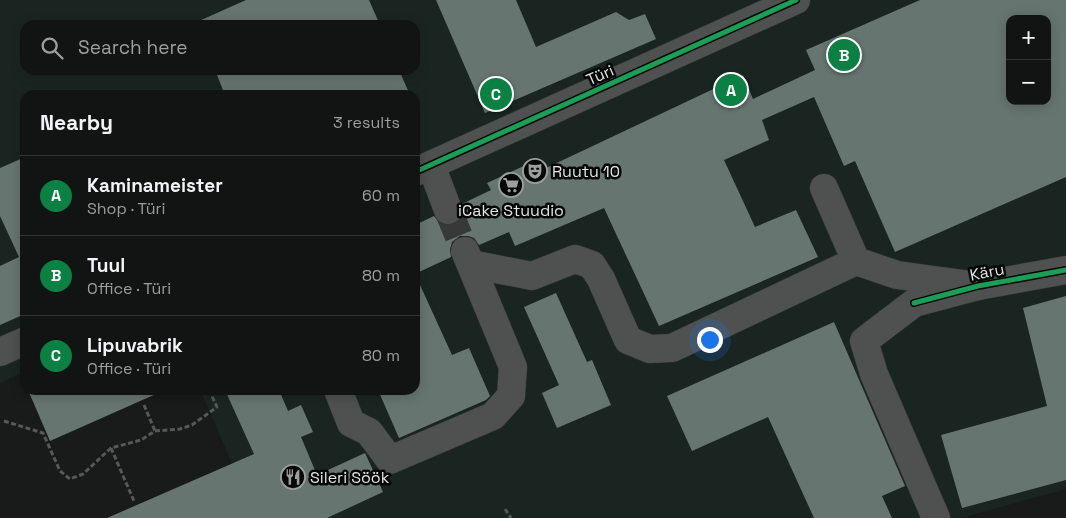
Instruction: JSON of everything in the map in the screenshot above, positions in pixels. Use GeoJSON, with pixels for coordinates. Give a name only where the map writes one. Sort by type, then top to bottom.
{"type":"FeatureCollection","features":[{"type":"Feature","properties":{"kind":"street","name":"Türi"},"geometry":{"type":"LineString","coordinates":[[423,169],[796,0]]}},
{"type":"Feature","properties":{"kind":"street"},"geometry":{"type":"LineString","coordinates":[[423,169],[448,210]]}},
{"type":"Feature","properties":{"kind":"street"},"geometry":{"type":"LineString","coordinates":[[824,188],[856,261]]}},
{"type":"Feature","properties":{"kind":"street"},"geometry":{"type":"LineString","coordinates":[[340,395],[351,423],[369,432],[390,460],[493,416],[511,396],[514,367],[468,258],[532,276],[575,259],[592,265],[601,279],[628,340],[650,349],[672,348],[856,261],[897,275],[978,286]]}},
{"type":"Feature","properties":{"kind":"street","name":"Käru"},"geometry":{"type":"LineString","coordinates":[[936,518],[874,374],[864,341],[914,303],[978,286],[1066,270]]}},
{"type":"Feature","properties":{"kind":"street"},"geometry":{"type":"LineString","coordinates":[[0,352],[20,343]]}},
{"type":"Feature","properties":{"kind":"path"},"geometry":{"type":"LineString","coordinates":[[4,421],[43,433],[60,471],[70,479],[83,474],[111,448],[141,440],[155,431],[180,429],[192,425],[217,407],[211,395]]}},
{"type":"Feature","properties":{"kind":"path"},"geometry":{"type":"LineString","coordinates":[[144,406],[155,431]]}},
{"type":"Feature","properties":{"kind":"path"},"geometry":{"type":"LineString","coordinates":[[111,448],[134,502]]}},
{"type":"Feature","properties":{"kind":"path"},"geometry":{"type":"LineString","coordinates":[[505,509],[511,518]]}},
{"type":"Feature","properties":{"kind":"shaded area"},"geometry":{"type":"Polygon","coordinates":[[[0,0],[1066,0],[1066,489],[961,518],[256,518],[202,395],[420,395],[420,90],[20,90],[20,374],[0,383],[0,0]]]}},
{"type":"Feature","properties":{"kind":"building"},"geometry":{"type":"Polygon","coordinates":[[[246,0],[369,0],[378,20],[201,20],[246,0]]]}},
{"type":"Feature","properties":{"kind":"building"},"geometry":{"type":"Polygon","coordinates":[[[436,0],[516,0],[536,47],[616,12],[629,20],[645,14],[656,39],[485,113],[436,0]]]}},
{"type":"Feature","properties":{"kind":"building"},"geometry":{"type":"Polygon","coordinates":[[[920,0],[1066,0],[1066,177],[895,252],[855,161],[844,166],[814,97],[762,120],[769,140],[724,160],[755,227],[796,210],[818,257],[659,326],[604,208],[515,246],[509,232],[479,245],[474,238],[460,236],[452,242],[450,249],[451,257],[420,272],[420,223],[434,216],[445,225],[454,224],[460,220],[463,213],[462,204],[491,190],[487,183],[539,159],[544,169],[743,75],[753,99],[815,70],[806,50],[920,0]]]}},
{"type":"Feature","properties":{"kind":"building"},"geometry":{"type":"Polygon","coordinates":[[[217,75],[401,75],[408,90],[223,90],[217,75]]]}},
{"type":"Feature","properties":{"kind":"building"},"geometry":{"type":"Polygon","coordinates":[[[20,159],[20,316],[0,325],[0,266],[19,257],[0,216],[0,168],[20,159]]]}},
{"type":"Feature","properties":{"kind":"building"},"geometry":{"type":"Polygon","coordinates":[[[420,285],[452,355],[469,348],[490,396],[486,400],[399,438],[380,395],[420,395],[420,285]]]}},
{"type":"Feature","properties":{"kind":"building"},"geometry":{"type":"Polygon","coordinates":[[[556,293],[587,362],[592,360],[611,405],[557,428],[542,393],[559,385],[524,307],[556,293]]]}},
{"type":"Feature","properties":{"kind":"building"},"geometry":{"type":"Polygon","coordinates":[[[1066,296],[1066,480],[962,508],[941,435],[1047,406],[1023,308],[1066,296]]]}},
{"type":"Feature","properties":{"kind":"building"},"geometry":{"type":"Polygon","coordinates":[[[834,322],[905,486],[882,496],[892,518],[814,518],[768,417],[692,451],[667,396],[834,322]]]}},
{"type":"Feature","properties":{"kind":"building"},"geometry":{"type":"Polygon","coordinates":[[[30,395],[154,395],[50,441],[30,395]]]}},
{"type":"Feature","properties":{"kind":"building"},"geometry":{"type":"Polygon","coordinates":[[[227,395],[281,395],[288,411],[301,405],[313,432],[301,437],[317,475],[365,453],[383,492],[327,518],[107,518],[254,454],[227,395]]]}},
{"type":"Feature","properties":{"kind":"tunnel"},"geometry":{"type":"LineString","coordinates":[[448,210],[465,251]]}},
{"type":"Feature","properties":{"kind":"cycle path"},"geometry":{"type":"LineString","coordinates":[[420,170],[796,0]]}},
{"type":"Feature","properties":{"kind":"cycle path"},"geometry":{"type":"LineString","coordinates":[[914,303],[978,286],[1066,270]]}},
{"type":"Feature","properties":{"kind":"place","name":"Tuul"},"geometry":{"type":"Point","coordinates":[844,55]}},
{"type":"Feature","properties":{"kind":"place","name":"Kaminameister"},"geometry":{"type":"Point","coordinates":[731,90]}},
{"type":"Feature","properties":{"kind":"place","name":"Lipuvabrik"},"geometry":{"type":"Point","coordinates":[496,94]}},
{"type":"Feature","properties":{"kind":"place","name":"Ruutu 10"},"geometry":{"type":"Point","coordinates":[535,171]}},
{"type":"Feature","properties":{"kind":"place","name":"iCake Stuudio"},"geometry":{"type":"Point","coordinates":[511,185]}},
{"type":"Feature","properties":{"kind":"place","name":"Sileri Söök"},"geometry":{"type":"Point","coordinates":[293,477]}}]}
